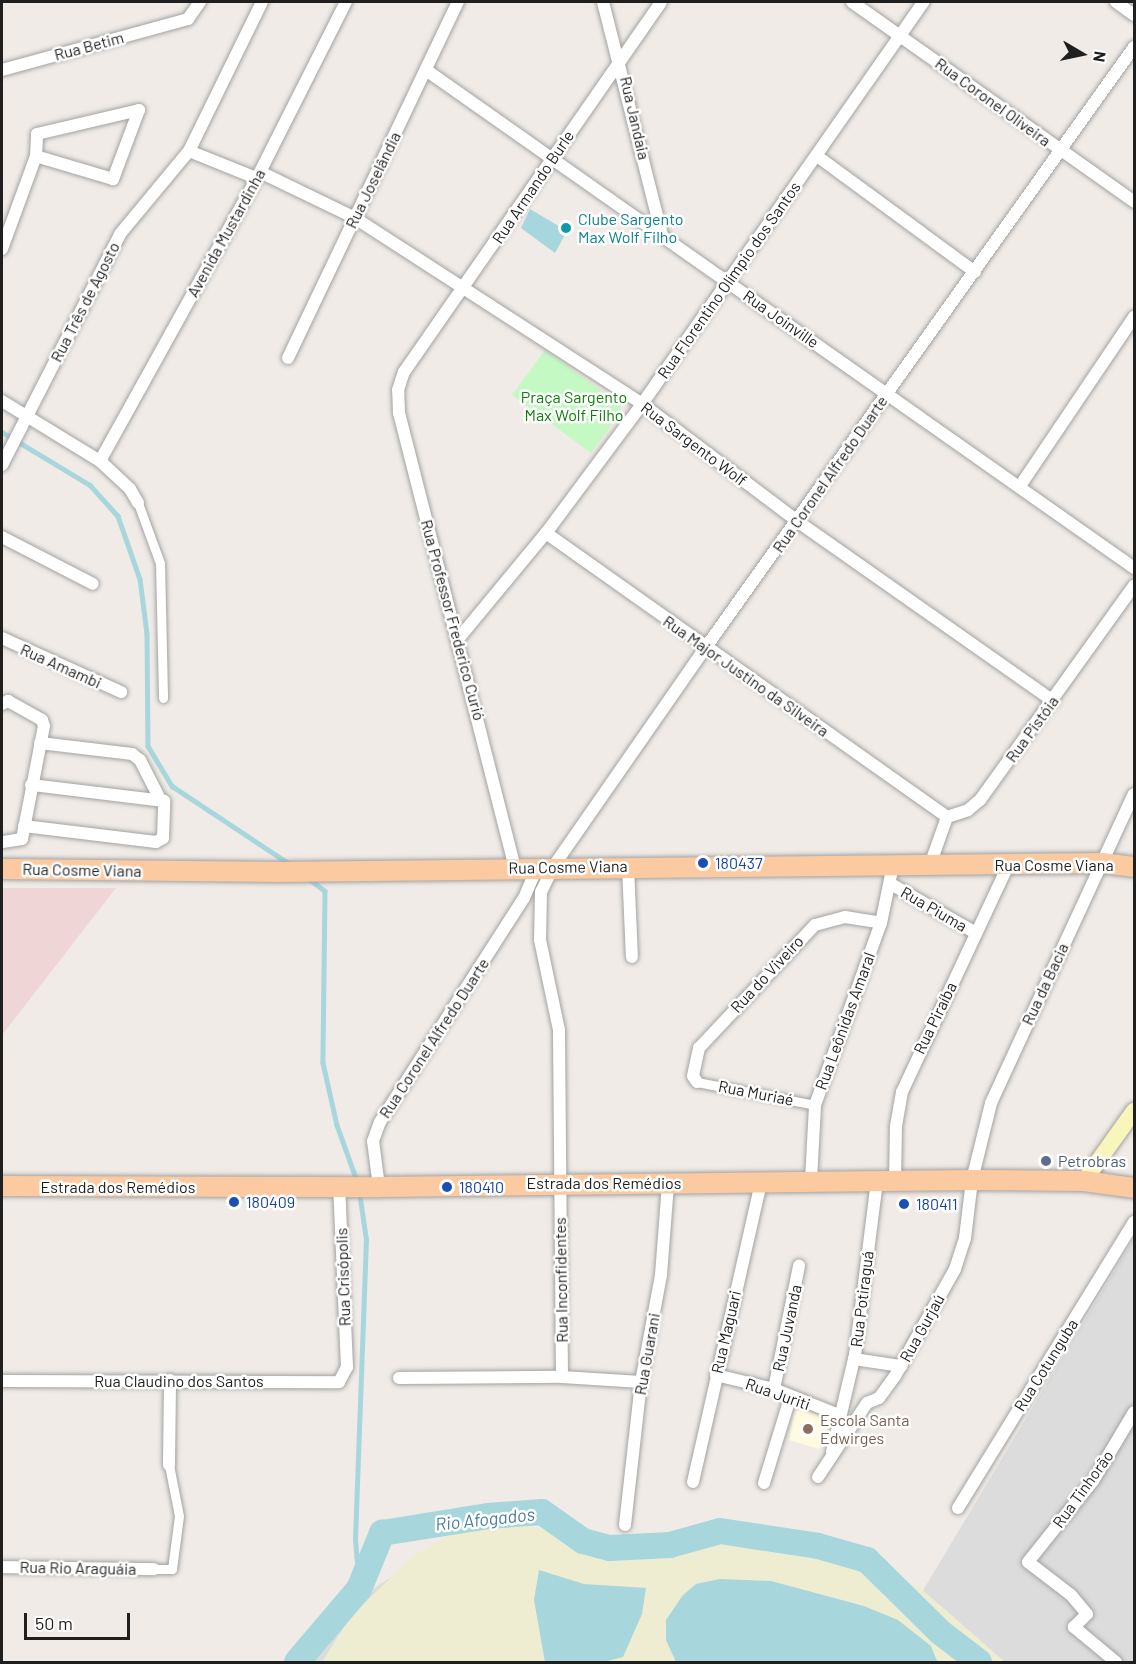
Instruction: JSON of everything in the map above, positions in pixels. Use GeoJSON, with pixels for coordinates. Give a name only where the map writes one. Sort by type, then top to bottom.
{"type":"FeatureCollection","features":[{"type":"Feature","properties":{"kind":"main road","name":"Rua Cosme Viana"},"geometry":{"type":"LineString","coordinates":[[2,869],[280,872],[628,867],[892,875],[930,865],[1102,863],[1134,867]]}},
{"type":"Feature","properties":{"kind":"main road"},"geometry":{"type":"LineString","coordinates":[[1084,1181],[1134,1111]]}},
{"type":"Feature","properties":{"kind":"main road","name":"Estrada dos Remédios"},"geometry":{"type":"LineString","coordinates":[[2,1186],[373,1187],[560,1182],[972,1180],[1084,1181],[1134,1188]]}},
{"type":"Feature","properties":{"kind":"street","name":"Rua Betim"},"geometry":{"type":"LineString","coordinates":[[2,70],[177,23],[188,19],[200,2]]}},
{"type":"Feature","properties":{"kind":"street","name":"Rua Três de Agosto"},"geometry":{"type":"LineString","coordinates":[[2,465],[9,447],[130,218],[189,151],[262,2]]}},
{"type":"Feature","properties":{"kind":"street","name":"Avenida Mustardinha"},"geometry":{"type":"LineString","coordinates":[[100,461],[258,175],[346,2]]}},
{"type":"Feature","properties":{"kind":"street","name":"Rua Joselândia"},"geometry":{"type":"LineString","coordinates":[[288,358],[458,2]]}},
{"type":"Feature","properties":{"kind":"street","name":"Rua Jandaia"},"geometry":{"type":"LineString","coordinates":[[603,2],[621,60],[662,236]]}},
{"type":"Feature","properties":{"kind":"street","name":"Rua Armando Burle"},"geometry":{"type":"LineString","coordinates":[[404,372],[464,290],[550,157],[661,2]]}},
{"type":"Feature","properties":{"kind":"street","name":"Rua Coronel Oliveira"},"geometry":{"type":"LineString","coordinates":[[852,2],[1134,202]]}},
{"type":"Feature","properties":{"kind":"street","name":"Rua Florentino Olímpio dos Santos"},"geometry":{"type":"LineString","coordinates":[[459,638],[546,533],[642,404],[726,280],[817,156],[899,34],[924,2]]}},
{"type":"Feature","properties":{"kind":"street"},"geometry":{"type":"LineString","coordinates":[[1116,2],[1134,15]]}},
{"type":"Feature","properties":{"kind":"street","name":"Rua Coronel Alfredo Duarte"},"geometry":{"type":"LineString","coordinates":[[373,1187],[373,1141],[380,1122],[524,898],[797,521],[1134,47]]}},
{"type":"Feature","properties":{"kind":"street","name":"Rua Joinville"},"geometry":{"type":"LineString","coordinates":[[426,70],[1134,568]]}},
{"type":"Feature","properties":{"kind":"street"},"geometry":{"type":"LineString","coordinates":[[2,249],[36,156],[34,138],[42,131],[131,110],[140,112],[113,179],[36,156]]}},
{"type":"Feature","properties":{"kind":"street","name":"Rua Sargento Wolf"},"geometry":{"type":"LineString","coordinates":[[189,151],[258,175],[355,218],[642,404],[797,521],[1053,701]]}},
{"type":"Feature","properties":{"kind":"street"},"geometry":{"type":"LineString","coordinates":[[817,156],[975,272]]}},
{"type":"Feature","properties":{"kind":"street"},"geometry":{"type":"LineString","coordinates":[[1020,486],[1134,317]]}},
{"type":"Feature","properties":{"kind":"street","name":"Rua Professor Frederico Curió"},"geometry":{"type":"LineString","coordinates":[[404,372],[398,390],[399,413],[459,638],[515,868]]}},
{"type":"Feature","properties":{"kind":"street"},"geometry":{"type":"LineString","coordinates":[[2,401],[24,422],[100,461],[129,489],[138,503],[160,563],[163,698]]}},
{"type":"Feature","properties":{"kind":"street","name":"Rua Major Justino da Silveira"},"geometry":{"type":"LineString","coordinates":[[546,533],[947,818]]}},
{"type":"Feature","properties":{"kind":"street"},"geometry":{"type":"LineString","coordinates":[[2,537],[93,584]]}},
{"type":"Feature","properties":{"kind":"street","name":"Rua Pistóia"},"geometry":{"type":"LineString","coordinates":[[947,818],[968,810],[980,800],[1134,586]]}},
{"type":"Feature","properties":{"kind":"street","name":"Rua Amambi"},"geometry":{"type":"LineString","coordinates":[[2,638],[121,692]]}},
{"type":"Feature","properties":{"kind":"street"},"geometry":{"type":"LineString","coordinates":[[2,704],[8,701],[42,720],[40,743],[20,841],[2,842]]}},
{"type":"Feature","properties":{"kind":"street"},"geometry":{"type":"LineString","coordinates":[[24,826],[156,842],[163,838],[167,806],[160,799],[141,760],[132,753],[40,743]]}},
{"type":"Feature","properties":{"kind":"street"},"geometry":{"type":"LineString","coordinates":[[31,785],[160,799]]}},
{"type":"Feature","properties":{"kind":"street","name":"Rua da Bacia"},"geometry":{"type":"LineString","coordinates":[[972,1180],[991,1103],[1134,794]]}},
{"type":"Feature","properties":{"kind":"street"},"geometry":{"type":"LineString","coordinates":[[930,865],[947,818]]}},
{"type":"Feature","properties":{"kind":"street","name":"Rua Piraíba"},"geometry":{"type":"LineString","coordinates":[[886,1182],[902,1092],[1009,864]]}},
{"type":"Feature","properties":{"kind":"street"},"geometry":{"type":"LineString","coordinates":[[628,867],[632,957]]}},
{"type":"Feature","properties":{"kind":"street","name":"Rua Coronel Alfredo Duarte"},"geometry":{"type":"LineString","coordinates":[[545,868],[537,908],[540,940],[560,1030],[560,1182]]}},
{"type":"Feature","properties":{"kind":"street","name":"Rua Piuma"},"geometry":{"type":"LineString","coordinates":[[892,875],[976,933]]}},
{"type":"Feature","properties":{"kind":"street","name":"Rua Leônidas Amaral"},"geometry":{"type":"LineString","coordinates":[[811,1180],[815,1105],[881,923],[892,875]]}},
{"type":"Feature","properties":{"kind":"street","name":"Rua do Viveiro"},"geometry":{"type":"LineString","coordinates":[[697,1082],[693,1076],[699,1048],[814,925],[845,917],[881,923]]}},
{"type":"Feature","properties":{"kind":"street","name":"Rua Muriaé"},"geometry":{"type":"LineString","coordinates":[[697,1082],[815,1105]]}},
{"type":"Feature","properties":{"kind":"street","name":"Rua Gurjaú"},"geometry":{"type":"LineString","coordinates":[[818,1477],[867,1403],[879,1398],[901,1366],[962,1253],[972,1180]]}},
{"type":"Feature","properties":{"kind":"street","name":"Rua Inconfidentes"},"geometry":{"type":"LineString","coordinates":[[560,1182],[562,1377]]}},
{"type":"Feature","properties":{"kind":"street","name":"Rua Guarani"},"geometry":{"type":"LineString","coordinates":[[625,1525],[641,1382],[661,1275],[669,1182]]}},
{"type":"Feature","properties":{"kind":"street","name":"Rua Maguari"},"geometry":{"type":"LineString","coordinates":[[693,1482],[760,1182]]}},
{"type":"Feature","properties":{"kind":"street","name":"Rua Potiraguá"},"geometry":{"type":"LineString","coordinates":[[839,1415],[854,1359],[886,1182]]}},
{"type":"Feature","properties":{"kind":"street","name":"Rua Crisópolis"},"geometry":{"type":"LineString","coordinates":[[341,1187],[347,1367]]}},
{"type":"Feature","properties":{"kind":"street","name":"Rua Cotunguba"},"geometry":{"type":"LineString","coordinates":[[958,1508],[1134,1222]]}},
{"type":"Feature","properties":{"kind":"street","name":"Rua Juvanda"},"geometry":{"type":"LineString","coordinates":[[774,1389],[800,1266]]}},
{"type":"Feature","properties":{"kind":"street"},"geometry":{"type":"LineString","coordinates":[[854,1359],[901,1366]]}},
{"type":"Feature","properties":{"kind":"street","name":"Rua Claudino dos Santos"},"geometry":{"type":"LineString","coordinates":[[2,1381],[339,1382],[347,1367]]}},
{"type":"Feature","properties":{"kind":"street","name":"Rua Juriti"},"geometry":{"type":"LineString","coordinates":[[716,1375],[774,1389],[790,1398],[839,1415]]}},
{"type":"Feature","properties":{"kind":"street"},"geometry":{"type":"LineString","coordinates":[[399,1378],[562,1377],[641,1382]]}},
{"type":"Feature","properties":{"kind":"street"},"geometry":{"type":"LineString","coordinates":[[154,1569],[172,1569],[179,1516],[169,1465],[170,1380]]}},
{"type":"Feature","properties":{"kind":"street"},"geometry":{"type":"LineString","coordinates":[[764,1483],[790,1398]]}},
{"type":"Feature","properties":{"kind":"street","name":"Rua Tinhorão"},"geometry":{"type":"LineString","coordinates":[[1116,1662],[1074,1627],[1087,1614],[1071,1595],[1028,1562],[1093,1481],[1134,1412]]}},
{"type":"Feature","properties":{"kind":"street","name":"Rua Gurjaú"},"geometry":{"type":"LineString","coordinates":[[832,1456],[839,1415]]}},
{"type":"Feature","properties":{"kind":"street","name":"Rua Rio Araguáia"},"geometry":{"type":"LineString","coordinates":[[2,1567],[154,1569]]}},
{"type":"Feature","properties":{"kind":"shaded area"},"geometry":{"type":"Polygon","coordinates":[[[2,888],[116,888],[2,1035],[2,888]]]}},
{"type":"Feature","properties":{"kind":"shaded area"},"geometry":{"type":"Polygon","coordinates":[[[1134,1238],[1134,1662],[303,1662],[340,1611],[397,1573],[907,1617],[1134,1238]]]}},
{"type":"Feature","properties":{"kind":"shaded area","name":"Escola Santa Edwirges"},"geometry":{"type":"Polygon","coordinates":[[[800,1409],[828,1418],[830,1425],[819,1449],[789,1440],[794,1412],[800,1409]]]}},
{"type":"Feature","properties":{"kind":"green space","name":"Praça Sargento Max Wolf Filho"},"geometry":{"type":"Polygon","coordinates":[[[545,350],[621,405],[620,413],[591,453],[512,395],[545,350]]]}},
{"type":"Feature","properties":{"kind":"green space"},"geometry":{"type":"Polygon","coordinates":[[[517,1525],[544,1529],[605,1553],[649,1555],[726,1542],[828,1556],[918,1586],[1005,1662],[322,1662],[351,1616],[414,1555],[453,1533],[517,1525]]]}},
{"type":"Feature","properties":{"kind":"water"},"geometry":{"type":"Polygon","coordinates":[[[530,209],[567,231],[555,253],[521,228],[530,209]]]}},
{"type":"Feature","properties":{"kind":"water"},"geometry":{"type":"Polygon","coordinates":[[[539,1570],[584,1584],[646,1588],[642,1614],[623,1657],[603,1662],[545,1662],[534,1600],[539,1570]]]}},
{"type":"Feature","properties":{"kind":"water"},"geometry":{"type":"Polygon","coordinates":[[[720,1579],[771,1581],[864,1606],[898,1620],[931,1646],[937,1661],[676,1662],[666,1640],[666,1620],[683,1595],[696,1584],[720,1579]]]}},
{"type":"Feature","properties":{"kind":"water"},"geometry":{"type":"Polygon","coordinates":[[[359,1589],[313,1662],[287,1662],[359,1589]]]}},
{"type":"Feature","properties":{"kind":"waterway"},"geometry":{"type":"LineString","coordinates":[[2,432],[90,485],[118,516],[140,579],[147,634],[148,746],[172,786],[290,864]]}},
{"type":"Feature","properties":{"kind":"waterway"},"geometry":{"type":"LineString","coordinates":[[308,878],[325,891],[323,1063],[337,1125],[357,1181]]}},
{"type":"Feature","properties":{"kind":"waterway"},"geometry":{"type":"LineString","coordinates":[[359,1192],[366,1240],[355,1539],[359,1589]]}},
{"type":"Feature","properties":{"kind":"waterway","name":"Rio Afogados"},"geometry":{"type":"LineString","coordinates":[[297,1662],[359,1589],[382,1533],[488,1516],[542,1512],[583,1541],[610,1548],[670,1545],[720,1531],[818,1546],[867,1560],[940,1632],[979,1662]]}},
{"type":"Feature","properties":{"kind":"place","name":"Clube Sargento Max Wolf Filho"},"geometry":{"type":"Point","coordinates":[566,228]}},
{"type":"Feature","properties":{"kind":"place","name":"180437"},"geometry":{"type":"Point","coordinates":[703,863]}},
{"type":"Feature","properties":{"kind":"place","name":"Petrobras"},"geometry":{"type":"Point","coordinates":[1046,1161]}},
{"type":"Feature","properties":{"kind":"place","name":"180410"},"geometry":{"type":"Point","coordinates":[447,1187]}},
{"type":"Feature","properties":{"kind":"place","name":"180409"},"geometry":{"type":"Point","coordinates":[234,1202]}},
{"type":"Feature","properties":{"kind":"place","name":"180411"},"geometry":{"type":"Point","coordinates":[904,1204]}},
{"type":"Feature","properties":{"kind":"place","name":"Escola Santa Edwirges"},"geometry":{"type":"Point","coordinates":[808,1429]}}]}
